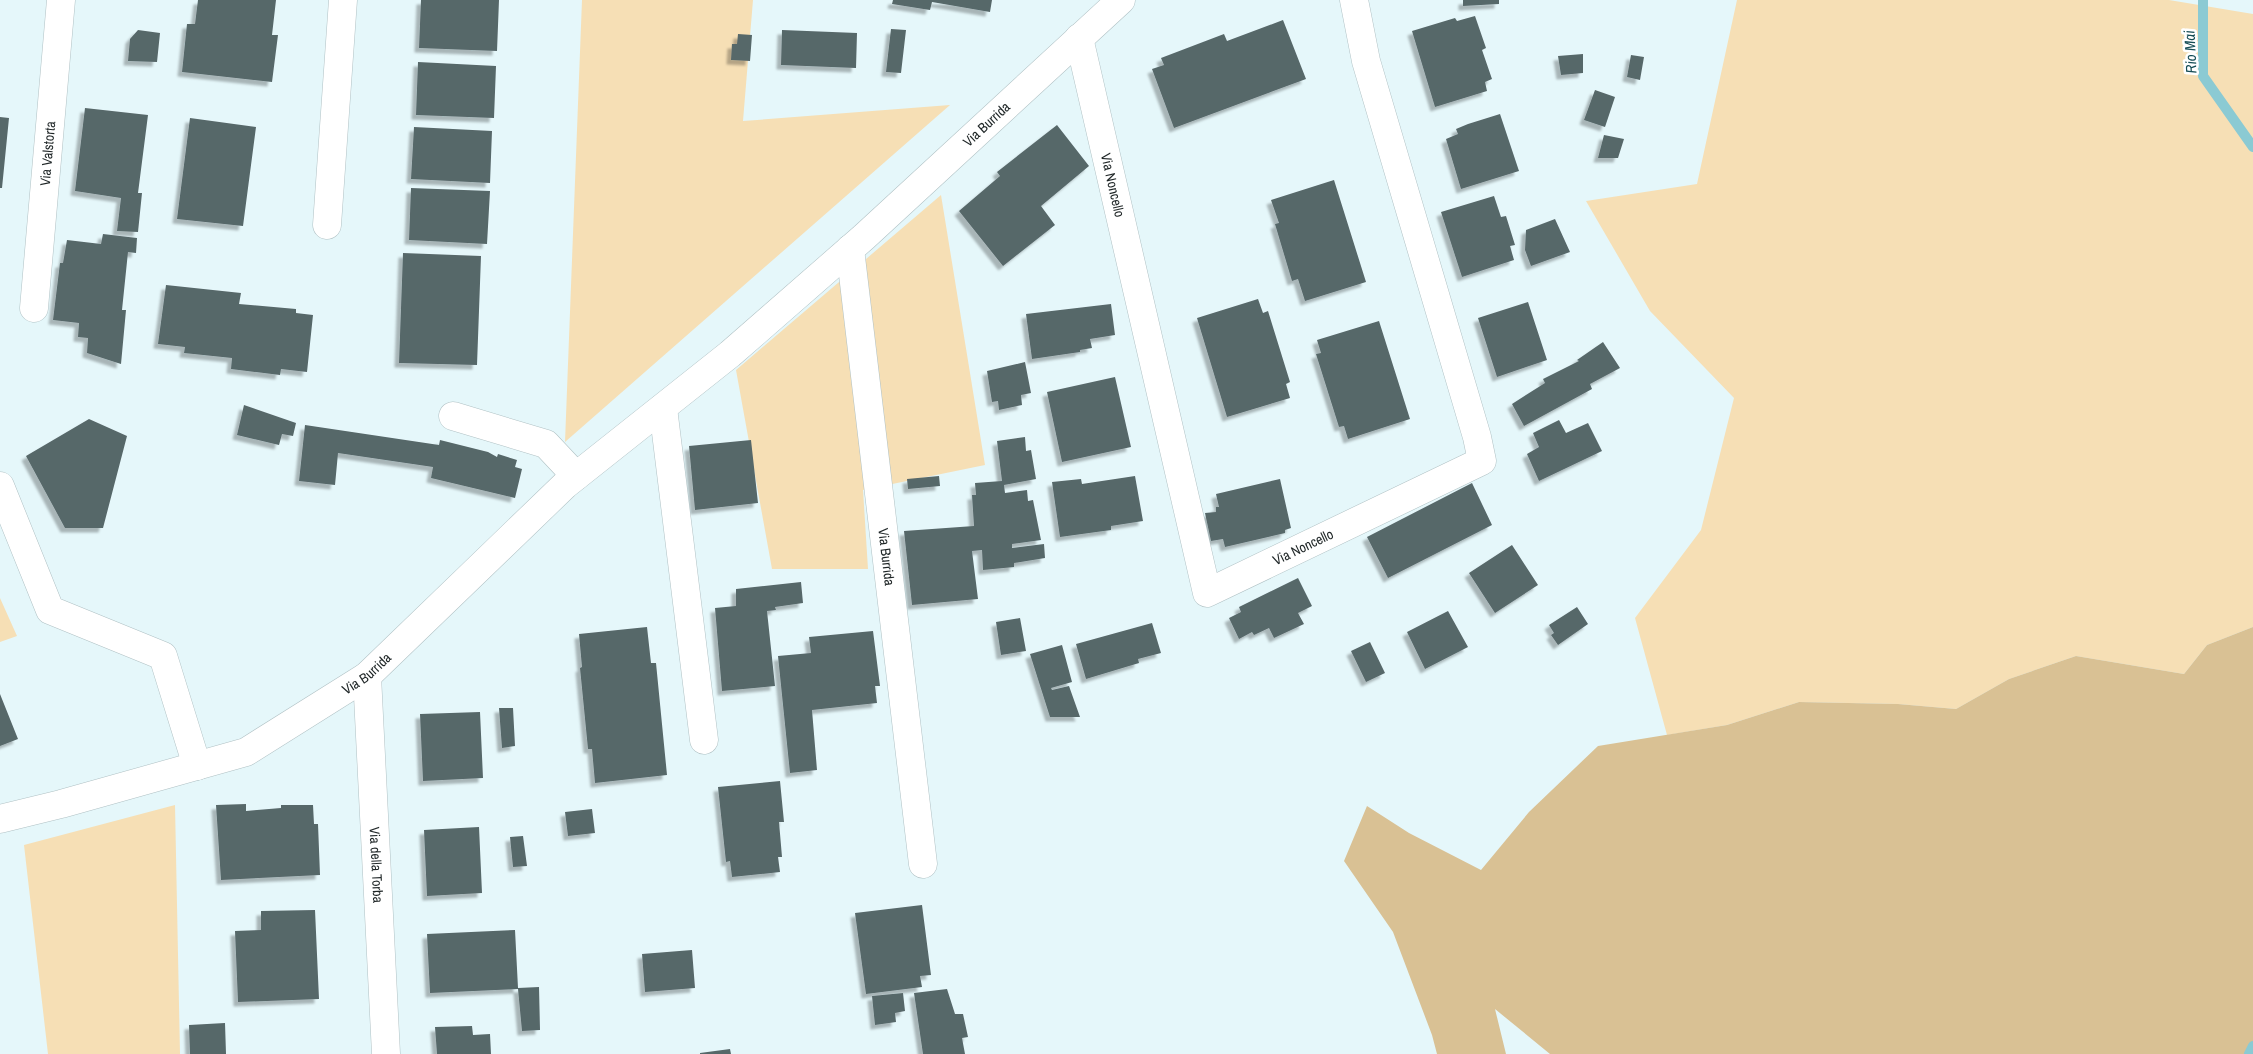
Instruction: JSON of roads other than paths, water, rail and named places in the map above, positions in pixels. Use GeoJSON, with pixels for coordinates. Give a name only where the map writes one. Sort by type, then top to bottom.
{"type":"FeatureCollection","features":[{"type":"Feature","properties":{"kind":"street","name":"Via Valstorta"},"geometry":{"type":"LineString","coordinates":[[34,308],[61,0]]}},
{"type":"Feature","properties":{"kind":"street"},"geometry":{"type":"LineString","coordinates":[[327,225],[343,0]]}},
{"type":"Feature","properties":{"kind":"street","name":"Via Burrida"},"geometry":{"type":"LineString","coordinates":[[0,819],[246,752],[367,676],[576,476],[730,354],[850,249],[1121,0]]}},
{"type":"Feature","properties":{"kind":"street","name":"Via Noncello"},"geometry":{"type":"LineString","coordinates":[[1079,38],[1207,593],[1482,461],[1477,437],[1366,61],[1354,0]]}},
{"type":"Feature","properties":{"kind":"street","name":"Via Burrida"},"geometry":{"type":"LineString","coordinates":[[850,249],[923,864]]}},
{"type":"Feature","properties":{"kind":"street"},"geometry":{"type":"LineString","coordinates":[[663,408],[704,740]]}},
{"type":"Feature","properties":{"kind":"street"},"geometry":{"type":"LineString","coordinates":[[453,416],[546,444],[576,476]]}},
{"type":"Feature","properties":{"kind":"street"},"geometry":{"type":"LineString","coordinates":[[0,486],[50,610],[163,656],[197,766]]}},
{"type":"Feature","properties":{"kind":"street","name":"Via della Torba"},"geometry":{"type":"LineString","coordinates":[[367,676],[386,1054]]}},
{"type":"Feature","properties":{"kind":"waterway","name":"Rio Mai"},"geometry":{"type":"LineString","coordinates":[[2203,0],[2203,76],[2253,147]]}},
{"type":"Feature","properties":{"kind":"waterway","name":"Rio Mai"},"geometry":{"type":"LineString","coordinates":[[2249,1054],[2253,1046]]}}]}
